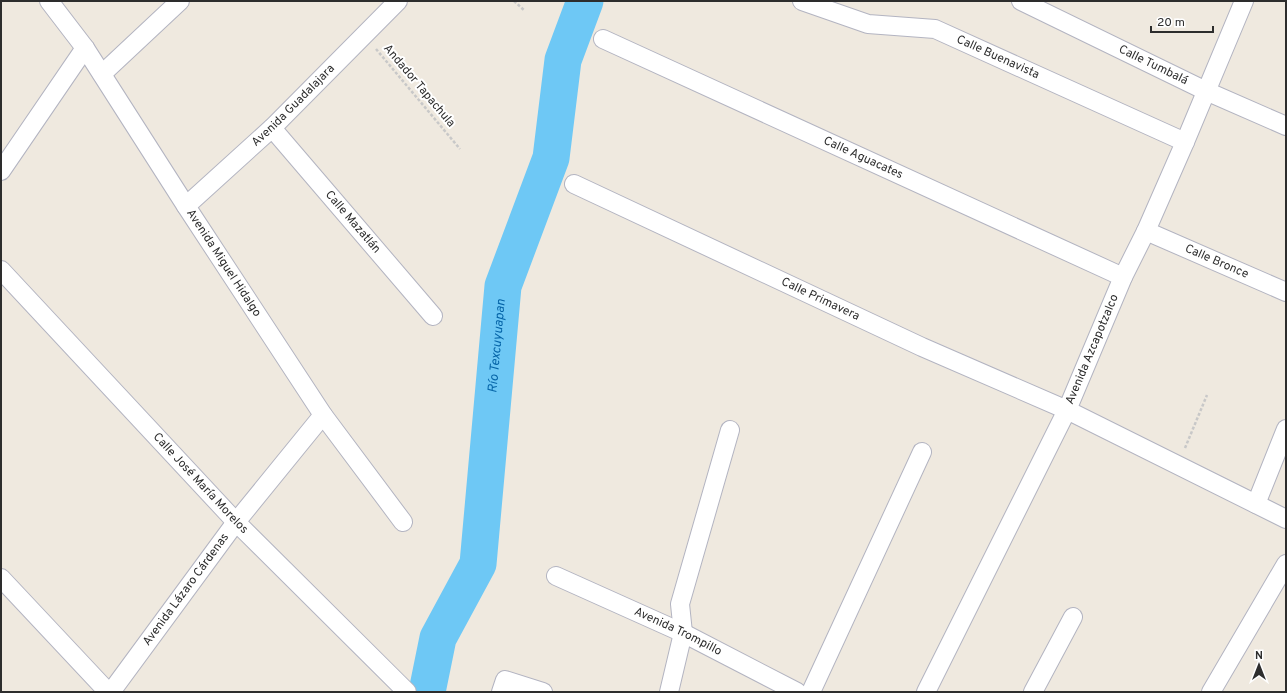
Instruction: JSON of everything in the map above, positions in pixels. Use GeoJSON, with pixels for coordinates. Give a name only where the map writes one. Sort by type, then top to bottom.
{"type":"FeatureCollection","features":[{"type":"Feature","properties":{"kind":"street","name":"Avenida Miguel Hidalgo"},"geometry":{"type":"LineString","coordinates":[[49,1],[85,48],[186,206],[323,415],[403,522]]}},
{"type":"Feature","properties":{"kind":"street"},"geometry":{"type":"LineString","coordinates":[[102,74],[180,1]]}},
{"type":"Feature","properties":{"kind":"street","name":"Avenida Guadalajara"},"geometry":{"type":"LineString","coordinates":[[186,206],[272,128],[398,1]]}},
{"type":"Feature","properties":{"kind":"street","name":"Calle Buenavista"},"geometry":{"type":"LineString","coordinates":[[802,1],[868,24],[935,29],[1185,142]]}},
{"type":"Feature","properties":{"kind":"street","name":"Calle Tumbalá"},"geometry":{"type":"LineString","coordinates":[[1021,1],[1206,91],[1286,126]]}},
{"type":"Feature","properties":{"kind":"street","name":"Avenida Azcapotzalco"},"geometry":{"type":"LineString","coordinates":[[926,692],[1067,410],[1123,277],[1146,231],[1185,142],[1244,1]]}},
{"type":"Feature","properties":{"kind":"street","name":"Calle Aguacates"},"geometry":{"type":"LineString","coordinates":[[603,39],[1123,277]]}},
{"type":"Feature","properties":{"kind":"street"},"geometry":{"type":"LineString","coordinates":[[1,170],[85,48]]}},
{"type":"Feature","properties":{"kind":"street","name":"Calle Mazatlán"},"geometry":{"type":"LineString","coordinates":[[272,128],[433,316]]}},
{"type":"Feature","properties":{"kind":"street","name":"Calle Primavera"},"geometry":{"type":"LineString","coordinates":[[574,184],[922,347],[1067,410],[1286,519]]}},
{"type":"Feature","properties":{"kind":"street","name":"Calle Bronce"},"geometry":{"type":"LineString","coordinates":[[1146,231],[1286,292]]}},
{"type":"Feature","properties":{"kind":"street","name":"Calle José María Morelos"},"geometry":{"type":"LineString","coordinates":[[1,270],[236,522],[406,691]]}},
{"type":"Feature","properties":{"kind":"street","name":"Avenida Lázaro Cárdenas"},"geometry":{"type":"LineString","coordinates":[[110,692],[236,522],[323,415]]}},
{"type":"Feature","properties":{"kind":"street"},"geometry":{"type":"LineString","coordinates":[[1256,504],[1286,429]]}},
{"type":"Feature","properties":{"kind":"street"},"geometry":{"type":"LineString","coordinates":[[668,692],[683,634],[680,604],[730,430]]}},
{"type":"Feature","properties":{"kind":"street"},"geometry":{"type":"LineString","coordinates":[[811,692],[922,452]]}},
{"type":"Feature","properties":{"kind":"street"},"geometry":{"type":"LineString","coordinates":[[1211,692],[1286,564]]}},
{"type":"Feature","properties":{"kind":"street","name":"Avenida Trompillo"},"geometry":{"type":"LineString","coordinates":[[556,576],[683,634],[797,692]]}},
{"type":"Feature","properties":{"kind":"street"},"geometry":{"type":"LineString","coordinates":[[1,578],[110,692]]}},
{"type":"Feature","properties":{"kind":"street"},"geometry":{"type":"LineString","coordinates":[[1033,692],[1073,618]]}},
{"type":"Feature","properties":{"kind":"street"},"geometry":{"type":"LineString","coordinates":[[503,686],[543,692]]}},
{"type":"Feature","properties":{"kind":"path"},"geometry":{"type":"LineString","coordinates":[[514,1],[525,11]]}},
{"type":"Feature","properties":{"kind":"path","name":"Andador Tapachula"},"geometry":{"type":"LineString","coordinates":[[364,35],[460,149]]}},
{"type":"Feature","properties":{"kind":"path"},"geometry":{"type":"LineString","coordinates":[[1178,466],[1207,395]]}},
{"type":"Feature","properties":{"kind":"waterway","name":"Río Texcuyuapan"},"geometry":{"type":"LineString","coordinates":[[427,692],[438,638],[478,564],[503,286],[551,158],[563,60],[585,1]]}}]}
